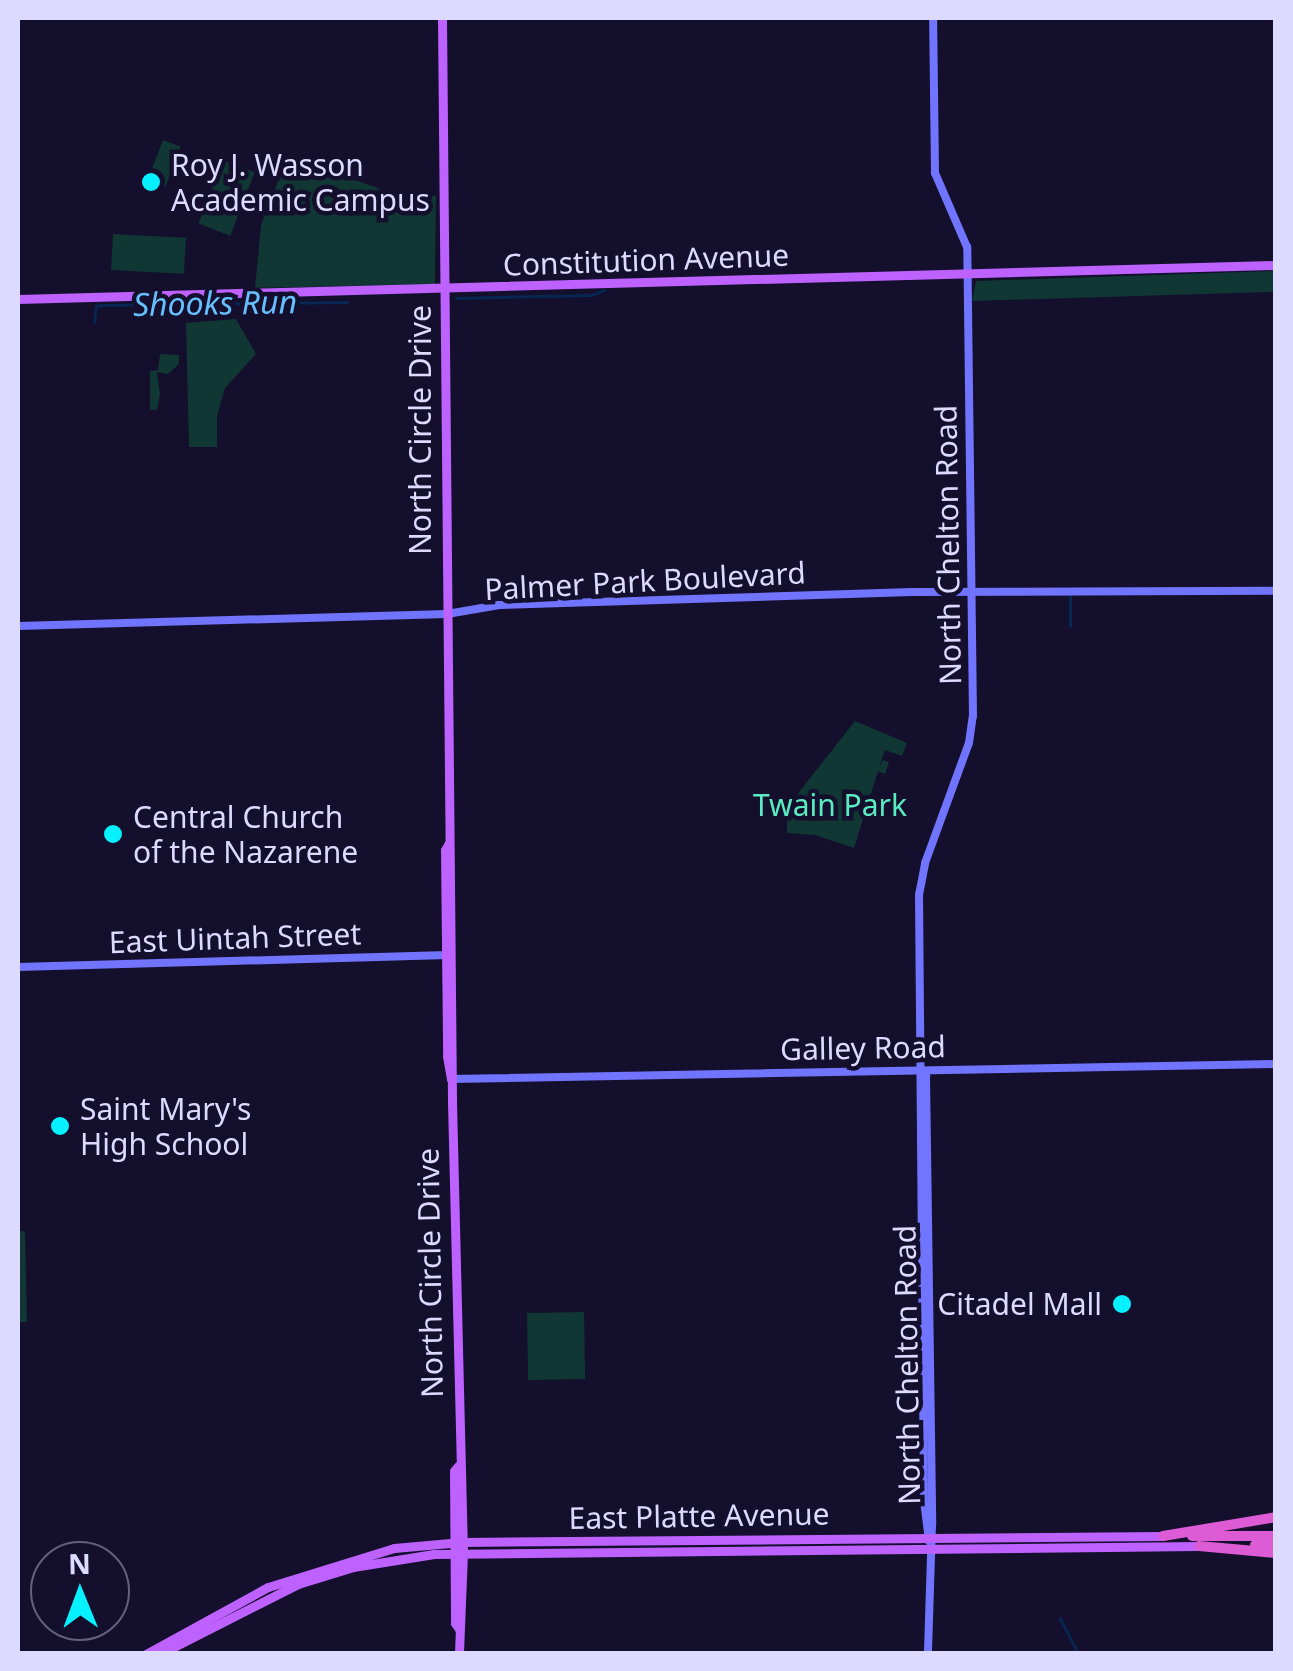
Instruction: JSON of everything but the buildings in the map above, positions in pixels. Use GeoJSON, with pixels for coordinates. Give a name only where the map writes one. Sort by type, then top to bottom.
{"type":"FeatureCollection","features":[{"type":"Feature","properties":{"kind":"highway"},"geometry":{"type":"LineString","coordinates":[[1163,1536],[1276,1516]]}},
{"type":"Feature","properties":{"kind":"highway","name":"East Platte Avenue"},"geometry":{"type":"LineString","coordinates":[[1163,1536],[1276,1536]]}},
{"type":"Feature","properties":{"kind":"highway","name":"East Platte Avenue"},"geometry":{"type":"LineString","coordinates":[[1199,1546],[1276,1544]]}},
{"type":"Feature","properties":{"kind":"highway"},"geometry":{"type":"LineString","coordinates":[[1199,1546],[1276,1552]]}},
{"type":"Feature","properties":{"kind":"main road","name":"North Circle Drive"},"geometry":{"type":"LineString","coordinates":[[442,18],[458,1654]]}},
{"type":"Feature","properties":{"kind":"main road","name":"North Chelton Road"},"geometry":{"type":"LineString","coordinates":[[928,1654],[920,886],[972,730],[966,242],[936,173],[934,18]]}},
{"type":"Feature","properties":{"kind":"main road","name":"Constitution Avenue"},"geometry":{"type":"LineString","coordinates":[[18,299],[444,291],[1276,266]]}},
{"type":"Feature","properties":{"kind":"main road","name":"Palmer Park Boulevard"},"geometry":{"type":"LineString","coordinates":[[18,626],[446,614],[499,605],[970,592],[1276,591]]}},
{"type":"Feature","properties":{"kind":"main road","name":"East Uintah Street"},"geometry":{"type":"LineString","coordinates":[[18,966],[450,955]]}},
{"type":"Feature","properties":{"kind":"main road","name":"Galley Road"},"geometry":{"type":"LineString","coordinates":[[452,1079],[1276,1064]]}},
{"type":"Feature","properties":{"kind":"main road","name":"East Platte Avenue"},"geometry":{"type":"LineString","coordinates":[[929,1546],[1163,1536]]}},
{"type":"Feature","properties":{"kind":"main road","name":"East Platte Avenue"},"geometry":{"type":"LineString","coordinates":[[146,1654],[243,1599],[304,1573],[394,1548],[1199,1546]]}},
{"type":"Feature","properties":{"kind":"main road","name":"East Platte Avenue"},"geometry":{"type":"LineString","coordinates":[[160,1654],[249,1606],[310,1580],[459,1548]]}},
{"type":"Feature","properties":{"kind":"green space"},"geometry":{"type":"Polygon","coordinates":[[[163,140],[181,147],[165,187],[148,180],[163,140]]]}},
{"type":"Feature","properties":{"kind":"green space"},"geometry":{"type":"Polygon","coordinates":[[[288,156],[386,191],[436,196],[435,284],[255,288],[261,225],[288,156]]]}},
{"type":"Feature","properties":{"kind":"green space"},"geometry":{"type":"Polygon","coordinates":[[[223,160],[255,172],[230,236],[199,223],[223,160]]]}},
{"type":"Feature","properties":{"kind":"green space"},"geometry":{"type":"Polygon","coordinates":[[[113,234],[186,238],[184,274],[111,270],[113,234]]]}},
{"type":"Feature","properties":{"kind":"green space"},"geometry":{"type":"Polygon","coordinates":[[[1275,271],[1275,291],[1269,292],[972,301],[976,281],[1275,271]]]}},
{"type":"Feature","properties":{"kind":"green space"},"geometry":{"type":"Polygon","coordinates":[[[236,319],[256,354],[225,388],[217,416],[217,447],[189,447],[186,323],[236,319]]]}},
{"type":"Feature","properties":{"kind":"green space"},"geometry":{"type":"Polygon","coordinates":[[[160,354],[179,355],[179,364],[168,374],[157,372],[160,394],[157,410],[150,410],[150,371],[158,370],[160,354]]]}},
{"type":"Feature","properties":{"kind":"green space","name":"Twain Park"},"geometry":{"type":"Polygon","coordinates":[[[855,721],[907,743],[902,756],[885,750],[879,767],[883,760],[889,762],[885,774],[878,771],[854,848],[815,835],[787,833],[787,817],[796,796],[855,721]]]}},
{"type":"Feature","properties":{"kind":"green space"},"geometry":{"type":"Polygon","coordinates":[[[18,1231],[25,1231],[27,1322],[18,1322],[18,1231]]]}},
{"type":"Feature","properties":{"kind":"green space"},"geometry":{"type":"Polygon","coordinates":[[[584,1312],[585,1379],[528,1380],[527,1313],[584,1312]]]}},
{"type":"Feature","properties":{"kind":"waterway","name":"Shooks Run"},"geometry":{"type":"LineString","coordinates":[[456,298],[591,295],[604,290]]}},
{"type":"Feature","properties":{"kind":"waterway","name":"Shooks Run"},"geometry":{"type":"LineString","coordinates":[[94,322],[96,306],[103,305],[347,302]]}},
{"type":"Feature","properties":{"kind":"waterway"},"geometry":{"type":"LineString","coordinates":[[1070,596],[1070,626]]}},
{"type":"Feature","properties":{"kind":"waterway"},"geometry":{"type":"LineString","coordinates":[[1060,1618],[1079,1654]]}},
{"type":"Feature","properties":{"kind":"place","name":"Roy J. Wasson Academic Campus"},"geometry":{"type":"Point","coordinates":[151,182]}},
{"type":"Feature","properties":{"kind":"place","name":"Central Church of the Nazarene"},"geometry":{"type":"Point","coordinates":[113,834]}},
{"type":"Feature","properties":{"kind":"place","name":"Saint Mary's High School"},"geometry":{"type":"Point","coordinates":[60,1126]}},
{"type":"Feature","properties":{"kind":"place","name":"Citadel Mall"},"geometry":{"type":"Point","coordinates":[1122,1304]}}]}
